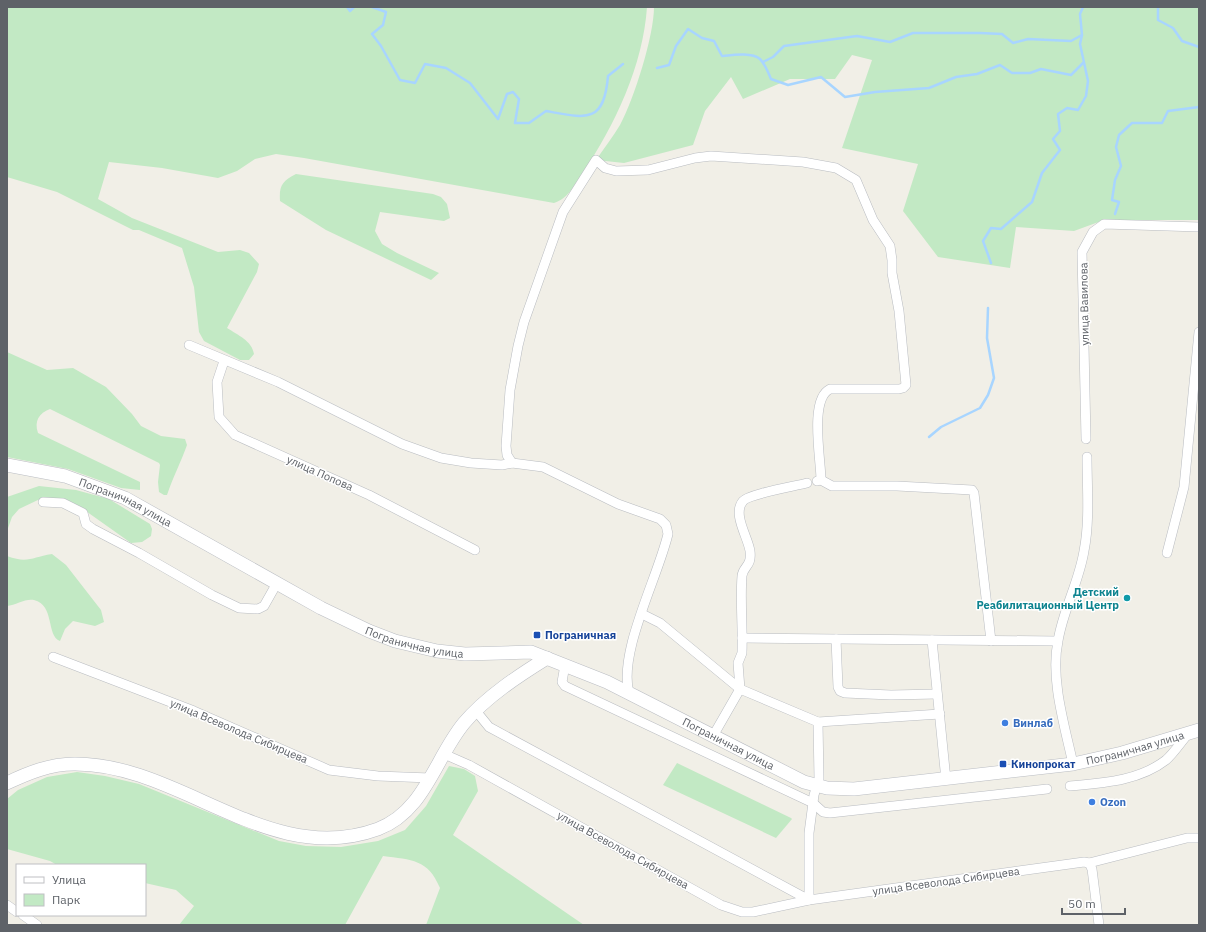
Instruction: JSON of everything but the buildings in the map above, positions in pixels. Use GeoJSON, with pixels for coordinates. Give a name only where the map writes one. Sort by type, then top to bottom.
{"type":"FeatureCollection","features":[{"type":"Feature","properties":{"kind":"main road","name":"Пограничная улица"},"geometry":{"type":"LineString","coordinates":[[7,465],[65,476],[125,498],[344,620],[395,641],[417,647],[454,653],[531,652],[629,693],[792,776],[817,786],[837,789],[854,789],[946,780],[1073,764],[1122,753],[1194,731]]}},
{"type":"Feature","properties":{"kind":"main road"},"geometry":{"type":"LineString","coordinates":[[7,783],[26,774],[57,766],[73,764],[103,766],[173,788],[270,829],[309,838],[328,838],[363,833],[390,823],[407,810],[421,793],[464,723],[489,699],[547,658]]}},
{"type":"Feature","properties":{"kind":"street"},"geometry":{"type":"LineString","coordinates":[[512,463],[507,455],[507,424],[518,346],[524,322],[563,212],[578,185],[596,160],[605,168],[616,171],[631,171],[648,170],[695,158],[711,156],[803,162],[836,168],[856,180],[873,220],[890,246],[892,273],[899,311],[906,386],[898,389],[830,389],[825,392],[821,398],[815,481]]}},
{"type":"Feature","properties":{"kind":"street","name":"улица Вавилова"},"geometry":{"type":"LineString","coordinates":[[1086,439],[1082,252],[1093,232],[1104,224],[1199,227]]}},
{"type":"Feature","properties":{"kind":"street"},"geometry":{"type":"LineString","coordinates":[[1167,553],[1184,487],[1199,332]]}},
{"type":"Feature","properties":{"kind":"street"},"geometry":{"type":"LineString","coordinates":[[189,345],[224,361],[278,382],[402,444],[441,458],[471,463],[502,465],[512,463],[543,467],[618,504],[660,519],[666,526],[668,534],[628,662],[626,682],[629,693]]}},
{"type":"Feature","properties":{"kind":"street","name":"улица Попова"},"geometry":{"type":"LineString","coordinates":[[224,361],[217,382],[220,417],[235,434],[369,495],[475,550]]}},
{"type":"Feature","properties":{"kind":"street"},"geometry":{"type":"LineString","coordinates":[[1073,764],[1058,688],[1056,667],[1058,641],[1084,551],[1088,517],[1086,457]]}},
{"type":"Feature","properties":{"kind":"street"},"geometry":{"type":"LineString","coordinates":[[713,736],[740,689],[738,663],[742,653],[742,574],[750,562],[750,550],[739,515],[740,506],[744,500],[753,496],[815,481],[832,486],[898,486],[972,490],[974,493],[979,526],[991,640]]}},
{"type":"Feature","properties":{"kind":"street"},"geometry":{"type":"LineString","coordinates":[[43,502],[63,503],[83,514],[86,524],[93,529],[139,553],[212,595],[239,608],[258,609],[264,606],[277,583]]}},
{"type":"Feature","properties":{"kind":"street"},"geometry":{"type":"LineString","coordinates":[[642,614],[660,622],[740,689],[818,722],[940,714]]}},
{"type":"Feature","properties":{"kind":"street"},"geometry":{"type":"LineString","coordinates":[[742,638],[1058,641]]}},
{"type":"Feature","properties":{"kind":"street"},"geometry":{"type":"LineString","coordinates":[[836,639],[838,687],[840,692],[845,694],[891,695],[937,694]]}},
{"type":"Feature","properties":{"kind":"street"},"geometry":{"type":"LineString","coordinates":[[932,640],[946,780]]}},
{"type":"Feature","properties":{"kind":"street","name":"улица Всеволода Сибирцева"},"geometry":{"type":"LineString","coordinates":[[54,657],[194,711],[329,770],[378,776],[430,778]]}},
{"type":"Feature","properties":{"kind":"street"},"geometry":{"type":"LineString","coordinates":[[565,665],[562,682],[565,686],[813,803],[823,812],[830,813],[1047,789]]}},
{"type":"Feature","properties":{"kind":"street"},"geometry":{"type":"LineString","coordinates":[[476,711],[489,728],[809,900],[809,833],[813,803],[820,770],[818,722]]}},
{"type":"Feature","properties":{"kind":"street"},"geometry":{"type":"LineString","coordinates":[[1070,786],[1129,778],[1148,772],[1167,759],[1194,731]]}},
{"type":"Feature","properties":{"kind":"street","name":"улица Всеволода Сибирцева"},"geometry":{"type":"LineString","coordinates":[[444,754],[469,765],[721,905],[742,912],[753,912],[809,900],[1086,863],[1187,838],[1199,838]]}},
{"type":"Feature","properties":{"kind":"street"},"geometry":{"type":"LineString","coordinates":[[1086,863],[1092,869],[1099,925]]}},
{"type":"Feature","properties":{"kind":"street"},"geometry":{"type":"LineString","coordinates":[[7,905],[16,911]]}},
{"type":"Feature","properties":{"kind":"street"},"geometry":{"type":"LineString","coordinates":[[24,916],[37,925]]}},
{"type":"Feature","properties":{"kind":"green space"},"geometry":{"type":"Polygon","coordinates":[[[7,7],[647,7],[640,51],[616,115],[606,136],[573,187],[567,195],[554,203],[276,154],[255,159],[237,171],[218,178],[162,168],[109,162],[98,199],[132,218],[218,252],[240,250],[249,253],[259,264],[257,272],[227,328],[244,339],[253,349],[254,354],[249,360],[240,360],[204,341],[199,332],[194,287],[182,248],[139,230],[133,230],[57,192],[7,177],[7,7]]]}},
{"type":"Feature","properties":{"kind":"green space"},"geometry":{"type":"Polygon","coordinates":[[[654,7],[1199,7],[1199,220],[1104,220],[1074,231],[1016,227],[1010,268],[938,257],[903,211],[918,164],[842,148],[872,60],[852,55],[835,79],[790,79],[743,99],[731,77],[705,111],[693,145],[624,163],[596,160],[620,125],[631,100],[651,34],[654,7]]]}},
{"type":"Feature","properties":{"kind":"green space"},"geometry":{"type":"Polygon","coordinates":[[[296,174],[433,194],[441,197],[447,204],[450,218],[444,221],[380,212],[375,231],[382,244],[397,253],[439,273],[431,280],[326,230],[280,201],[282,184],[296,174]]]}},
{"type":"Feature","properties":{"kind":"green space"},"geometry":{"type":"Polygon","coordinates":[[[7,352],[47,370],[73,368],[106,387],[132,414],[141,426],[161,436],[185,439],[187,445],[167,495],[159,492],[159,463],[50,409],[38,418],[38,433],[140,482],[140,490],[121,488],[68,469],[7,457],[7,352]]]}},
{"type":"Feature","properties":{"kind":"green space"},"geometry":{"type":"Polygon","coordinates":[[[39,486],[76,490],[109,499],[150,524],[152,529],[151,536],[142,542],[131,543],[83,509],[40,499],[19,509],[12,517],[7,531],[7,497],[39,486]]]}},
{"type":"Feature","properties":{"kind":"green space"},"geometry":{"type":"Polygon","coordinates":[[[52,554],[66,565],[101,610],[104,622],[95,626],[73,621],[65,629],[60,641],[53,633],[48,614],[41,603],[31,600],[7,606],[7,556],[25,560],[52,554]]]}},
{"type":"Feature","properties":{"kind":"green space"},"geometry":{"type":"Polygon","coordinates":[[[677,763],[792,819],[776,838],[663,785],[677,763]]]}},
{"type":"Feature","properties":{"kind":"green space"},"geometry":{"type":"Polygon","coordinates":[[[449,766],[464,769],[475,776],[478,791],[453,835],[584,925],[426,925],[440,888],[435,878],[424,866],[411,860],[383,856],[345,925],[179,925],[194,906],[176,890],[146,883],[146,864],[55,864],[50,861],[7,849],[7,799],[18,790],[47,777],[77,772],[105,776],[139,784],[279,841],[306,846],[341,847],[378,841],[405,830],[426,806],[449,766]]]}},
{"type":"Feature","properties":{"kind":"waterway"},"geometry":{"type":"LineString","coordinates":[[347,7],[350,11],[354,7]]}},
{"type":"Feature","properties":{"kind":"waterway"},"geometry":{"type":"LineString","coordinates":[[372,7],[386,12],[383,25],[372,34],[381,46],[400,80],[415,83],[425,64],[446,68],[470,83],[498,119],[507,94],[513,92],[519,99],[515,123],[529,123],[546,111],[582,116],[590,114],[597,110],[602,103],[606,92],[608,76],[623,64]]}},
{"type":"Feature","properties":{"kind":"waterway"},"geometry":{"type":"LineString","coordinates":[[991,263],[983,241],[991,228],[1001,229],[1032,202],[1042,173],[1060,150],[1053,139],[1060,131],[1058,114],[1067,108],[1078,110],[1086,96],[1088,81],[1080,44],[1082,35],[1080,14],[1083,7]]}},
{"type":"Feature","properties":{"kind":"waterway"},"geometry":{"type":"LineString","coordinates":[[1158,7],[1158,20],[1173,28],[1182,41],[1199,47]]}},
{"type":"Feature","properties":{"kind":"waterway"},"geometry":{"type":"LineString","coordinates":[[657,68],[669,65],[676,46],[688,29],[702,38],[714,41],[722,56],[742,54],[752,55],[760,59],[771,79],[788,85],[821,77],[845,97],[875,92],[929,88],[956,77],[977,74],[1000,65],[1012,73],[1030,73],[1041,69],[1071,75],[1083,63]]}},
{"type":"Feature","properties":{"kind":"waterway"},"geometry":{"type":"LineString","coordinates":[[763,62],[773,57],[784,46],[857,36],[890,42],[913,33],[980,33],[1002,34],[1013,43],[1028,39],[1071,41],[1082,35]]}},
{"type":"Feature","properties":{"kind":"waterway"},"geometry":{"type":"LineString","coordinates":[[1115,214],[1119,202],[1112,200],[1115,180],[1121,166],[1116,147],[1119,135],[1132,123],[1162,123],[1168,111],[1199,107]]}},
{"type":"Feature","properties":{"kind":"waterway"},"geometry":{"type":"LineString","coordinates":[[929,437],[941,427],[980,408],[988,395],[994,378],[987,338],[988,308]]}},
{"type":"Feature","properties":{"kind":"place","name":"Детский Реабилитационный Центр"},"geometry":{"type":"Point","coordinates":[1127,598]}},
{"type":"Feature","properties":{"kind":"place","name":"Пограничная"},"geometry":{"type":"Point","coordinates":[537,635]}},
{"type":"Feature","properties":{"kind":"place","name":"Винлаб"},"geometry":{"type":"Point","coordinates":[1005,723]}},
{"type":"Feature","properties":{"kind":"place","name":"Кинопрокат"},"geometry":{"type":"Point","coordinates":[1003,764]}},
{"type":"Feature","properties":{"kind":"place","name":"Ozon"},"geometry":{"type":"Point","coordinates":[1092,802]}}]}
